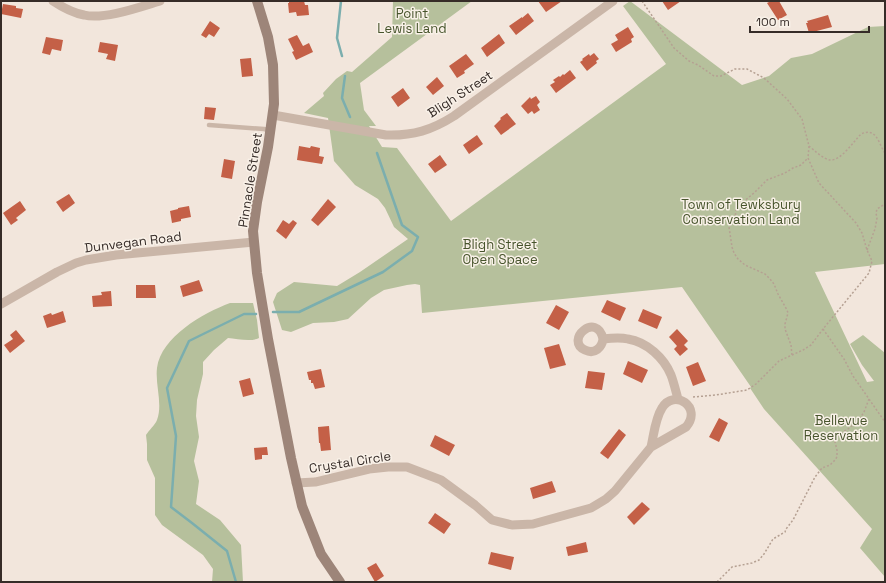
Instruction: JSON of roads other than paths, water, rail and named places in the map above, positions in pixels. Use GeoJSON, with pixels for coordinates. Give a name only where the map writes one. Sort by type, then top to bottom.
{"type":"FeatureCollection","features":[{"type":"Feature","properties":{"kind":"street"},"geometry":{"type":"LineString","coordinates":[[53,1],[70,11],[85,16],[99,16],[119,13],[160,1]]}},
{"type":"Feature","properties":{"kind":"street","name":"Pinnacle Street"},"geometry":{"type":"LineString","coordinates":[[257,1],[268,37],[272,65],[274,104],[271,131],[257,202],[253,231],[257,273],[282,411],[302,506],[320,554],[340,582]]}},
{"type":"Feature","properties":{"kind":"street","name":"Bligh Street"},"geometry":{"type":"LineString","coordinates":[[273,115],[386,135],[412,134],[427,130],[442,124],[454,116],[613,1]]}},
{"type":"Feature","properties":{"kind":"street","name":"Dunvegan Road"},"geometry":{"type":"LineString","coordinates":[[1,304],[57,272],[86,260],[116,255],[254,242]]}},
{"type":"Feature","properties":{"kind":"street","name":"Crystal Circle"},"geometry":{"type":"LineString","coordinates":[[603,339],[616,338],[631,340],[644,344],[657,354],[671,375],[680,400]]}},
{"type":"Feature","properties":{"kind":"street","name":"Crystal Circle"},"geometry":{"type":"LineString","coordinates":[[296,483],[315,482],[369,469],[407,467],[441,480],[475,505],[492,520],[512,525],[533,524],[590,508],[601,502],[615,491],[651,447],[681,431],[690,423],[692,413],[687,404],[680,400],[673,400],[668,401],[661,409],[651,447]]}},
{"type":"Feature","properties":{"kind":"lane"},"geometry":{"type":"LineString","coordinates":[[209,125],[264,129],[271,131]]}},
{"type":"Feature","properties":{"kind":"waterway"},"geometry":{"type":"LineString","coordinates":[[341,1],[337,38],[342,56]]}},
{"type":"Feature","properties":{"kind":"waterway"},"geometry":{"type":"LineString","coordinates":[[345,76],[342,98],[350,117]]}},
{"type":"Feature","properties":{"kind":"waterway"},"geometry":{"type":"LineString","coordinates":[[273,312],[299,312],[383,272],[412,251],[418,237],[402,225],[377,153]]}},
{"type":"Feature","properties":{"kind":"waterway"},"geometry":{"type":"LineString","coordinates":[[236,582],[227,551],[171,507],[176,436],[167,388],[189,341],[244,314],[256,314]]}},
{"type":"Feature","properties":{"kind":"park label","name":"Point Lewis Land"},"geometry":{"type":"Point","coordinates":[412,20]}},
{"type":"Feature","properties":{"kind":"park label","name":"Town of Tewksbury Conservation Land"},"geometry":{"type":"Point","coordinates":[741,212]}},
{"type":"Feature","properties":{"kind":"park label","name":"Bligh Street Open Space"},"geometry":{"type":"Point","coordinates":[500,252]}},
{"type":"Feature","properties":{"kind":"park label","name":"Bellevue Reservation"},"geometry":{"type":"Point","coordinates":[841,428]}}]}
